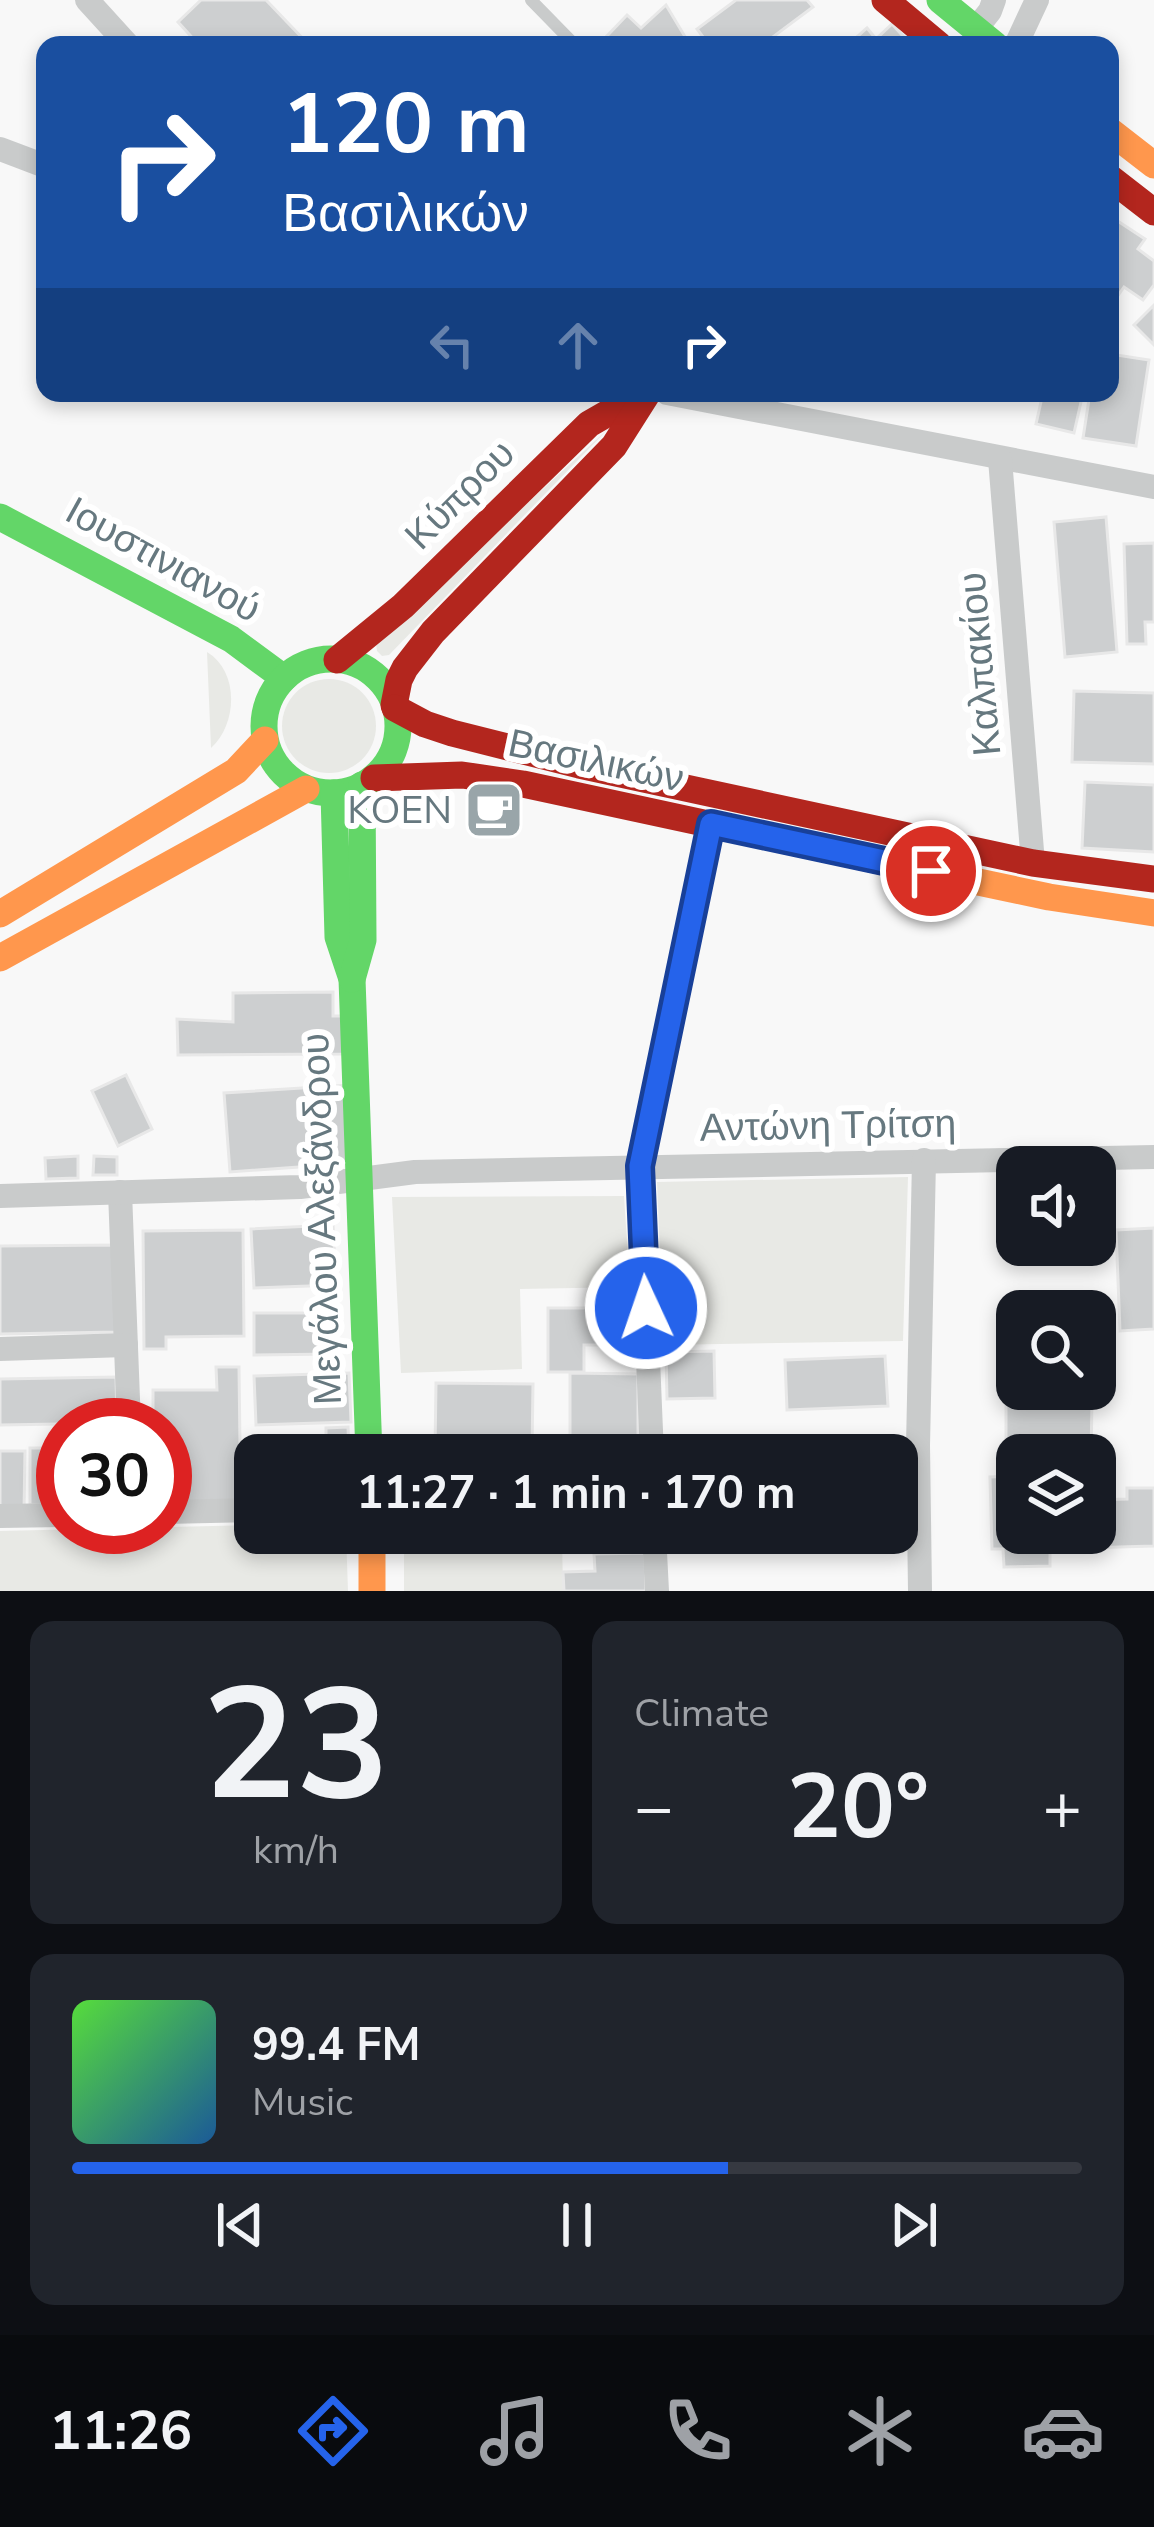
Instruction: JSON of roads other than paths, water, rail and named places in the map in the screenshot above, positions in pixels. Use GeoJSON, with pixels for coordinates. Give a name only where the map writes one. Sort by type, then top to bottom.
{"type":"FeatureCollection","features":[{"type":"Feature","properties":{"kind":"main road"},"geometry":{"type":"LineString","coordinates":[[885,0],[928,36]]}},
{"type":"Feature","properties":{"kind":"main road"},"geometry":{"type":"LineString","coordinates":[[940,0],[973,36]]}},
{"type":"Feature","properties":{"kind":"main road"},"geometry":{"type":"LineString","coordinates":[[1119,138],[1154,165]]}},
{"type":"Feature","properties":{"kind":"main road"},"geometry":{"type":"LineString","coordinates":[[1119,185],[1154,212]]}},
{"type":"Feature","properties":{"kind":"main road","name":"Κύπρου"},"geometry":{"type":"LineString","coordinates":[[337,659],[404,607],[589,424],[629,402]]}},
{"type":"Feature","properties":{"kind":"main road","name":"Κύπρου"},"geometry":{"type":"LineString","coordinates":[[394,706],[405,668],[433,632],[614,446],[640,402]]}},
{"type":"Feature","properties":{"kind":"main road","name":"Ιουστινιανού"},"geometry":{"type":"LineString","coordinates":[[0,517],[232,639],[284,678]]}},
{"type":"Feature","properties":{"kind":"main road"},"geometry":{"type":"LineString","coordinates":[[0,958],[344,786],[386,765],[398,725],[386,688],[356,664],[337,659],[308,663],[284,678],[268,702],[265,740],[283,773],[344,786]]}},
{"type":"Feature","properties":{"kind":"main road","name":"Βασιλικών"},"geometry":{"type":"LineString","coordinates":[[394,706],[435,728],[503,747],[1033,863],[1154,879]]}},
{"type":"Feature","properties":{"kind":"main road"},"geometry":{"type":"LineString","coordinates":[[0,914],[236,771],[265,740]]}},
{"type":"Feature","properties":{"kind":"main road","name":"Βασιλικών"},"geometry":{"type":"LineString","coordinates":[[344,786],[424,774],[495,779],[1049,897],[1154,913]]}},
{"type":"Feature","properties":{"kind":"main road","name":"Μεγάλου Αλεξάνδρου"},"geometry":{"type":"LineString","coordinates":[[344,786],[364,940],[352,980],[368,1434]]}},
{"type":"Feature","properties":{"kind":"main road"},"geometry":{"type":"LineString","coordinates":[[371,1554],[372,1591]]}},
{"type":"Feature","properties":{"kind":"street"},"geometry":{"type":"LineString","coordinates":[[87,0],[120,36]]}},
{"type":"Feature","properties":{"kind":"street"},"geometry":{"type":"LineString","coordinates":[[979,36],[994,0]]}},
{"type":"Feature","properties":{"kind":"street"},"geometry":{"type":"LineString","coordinates":[[1020,36],[1037,0]]}},
{"type":"Feature","properties":{"kind":"street"},"geometry":{"type":"LineString","coordinates":[[0,149],[36,163]]}},
{"type":"Feature","properties":{"kind":"street"},"geometry":{"type":"LineString","coordinates":[[712,402],[1154,487]]}},
{"type":"Feature","properties":{"kind":"street","name":"Καλπακίου"},"geometry":{"type":"LineString","coordinates":[[1000,459],[1033,863]]}},
{"type":"Feature","properties":{"kind":"street"},"geometry":{"type":"LineString","coordinates":[[651,1434],[640,1166],[711,824]]}},
{"type":"Feature","properties":{"kind":"street","name":"Αντώνη Τρίτση"},"geometry":{"type":"LineString","coordinates":[[0,1196],[300,1187],[415,1172],[1154,1157]]}},
{"type":"Feature","properties":{"kind":"street"},"geometry":{"type":"LineString","coordinates":[[920,1591],[924,1160]]}},
{"type":"Feature","properties":{"kind":"street"},"geometry":{"type":"LineString","coordinates":[[120,1192],[128,1398]]}},
{"type":"Feature","properties":{"kind":"street"},"geometry":{"type":"LineString","coordinates":[[0,1349],[126,1346]]}},
{"type":"Feature","properties":{"kind":"street"},"geometry":{"type":"LineString","coordinates":[[192,1511],[234,1510]]}},
{"type":"Feature","properties":{"kind":"street"},"geometry":{"type":"LineString","coordinates":[[0,1516],[36,1515]]}},
{"type":"Feature","properties":{"kind":"street"},"geometry":{"type":"LineString","coordinates":[[655,1554],[657,1591]]}},
{"type":"Feature","properties":{"kind":"lane"},"geometry":{"type":"LineString","coordinates":[[531,0],[566,36]]}},
{"type":"Feature","properties":{"kind":"place","name":"KOEN"},"geometry":{"type":"Point","coordinates":[494,810]}}]}
